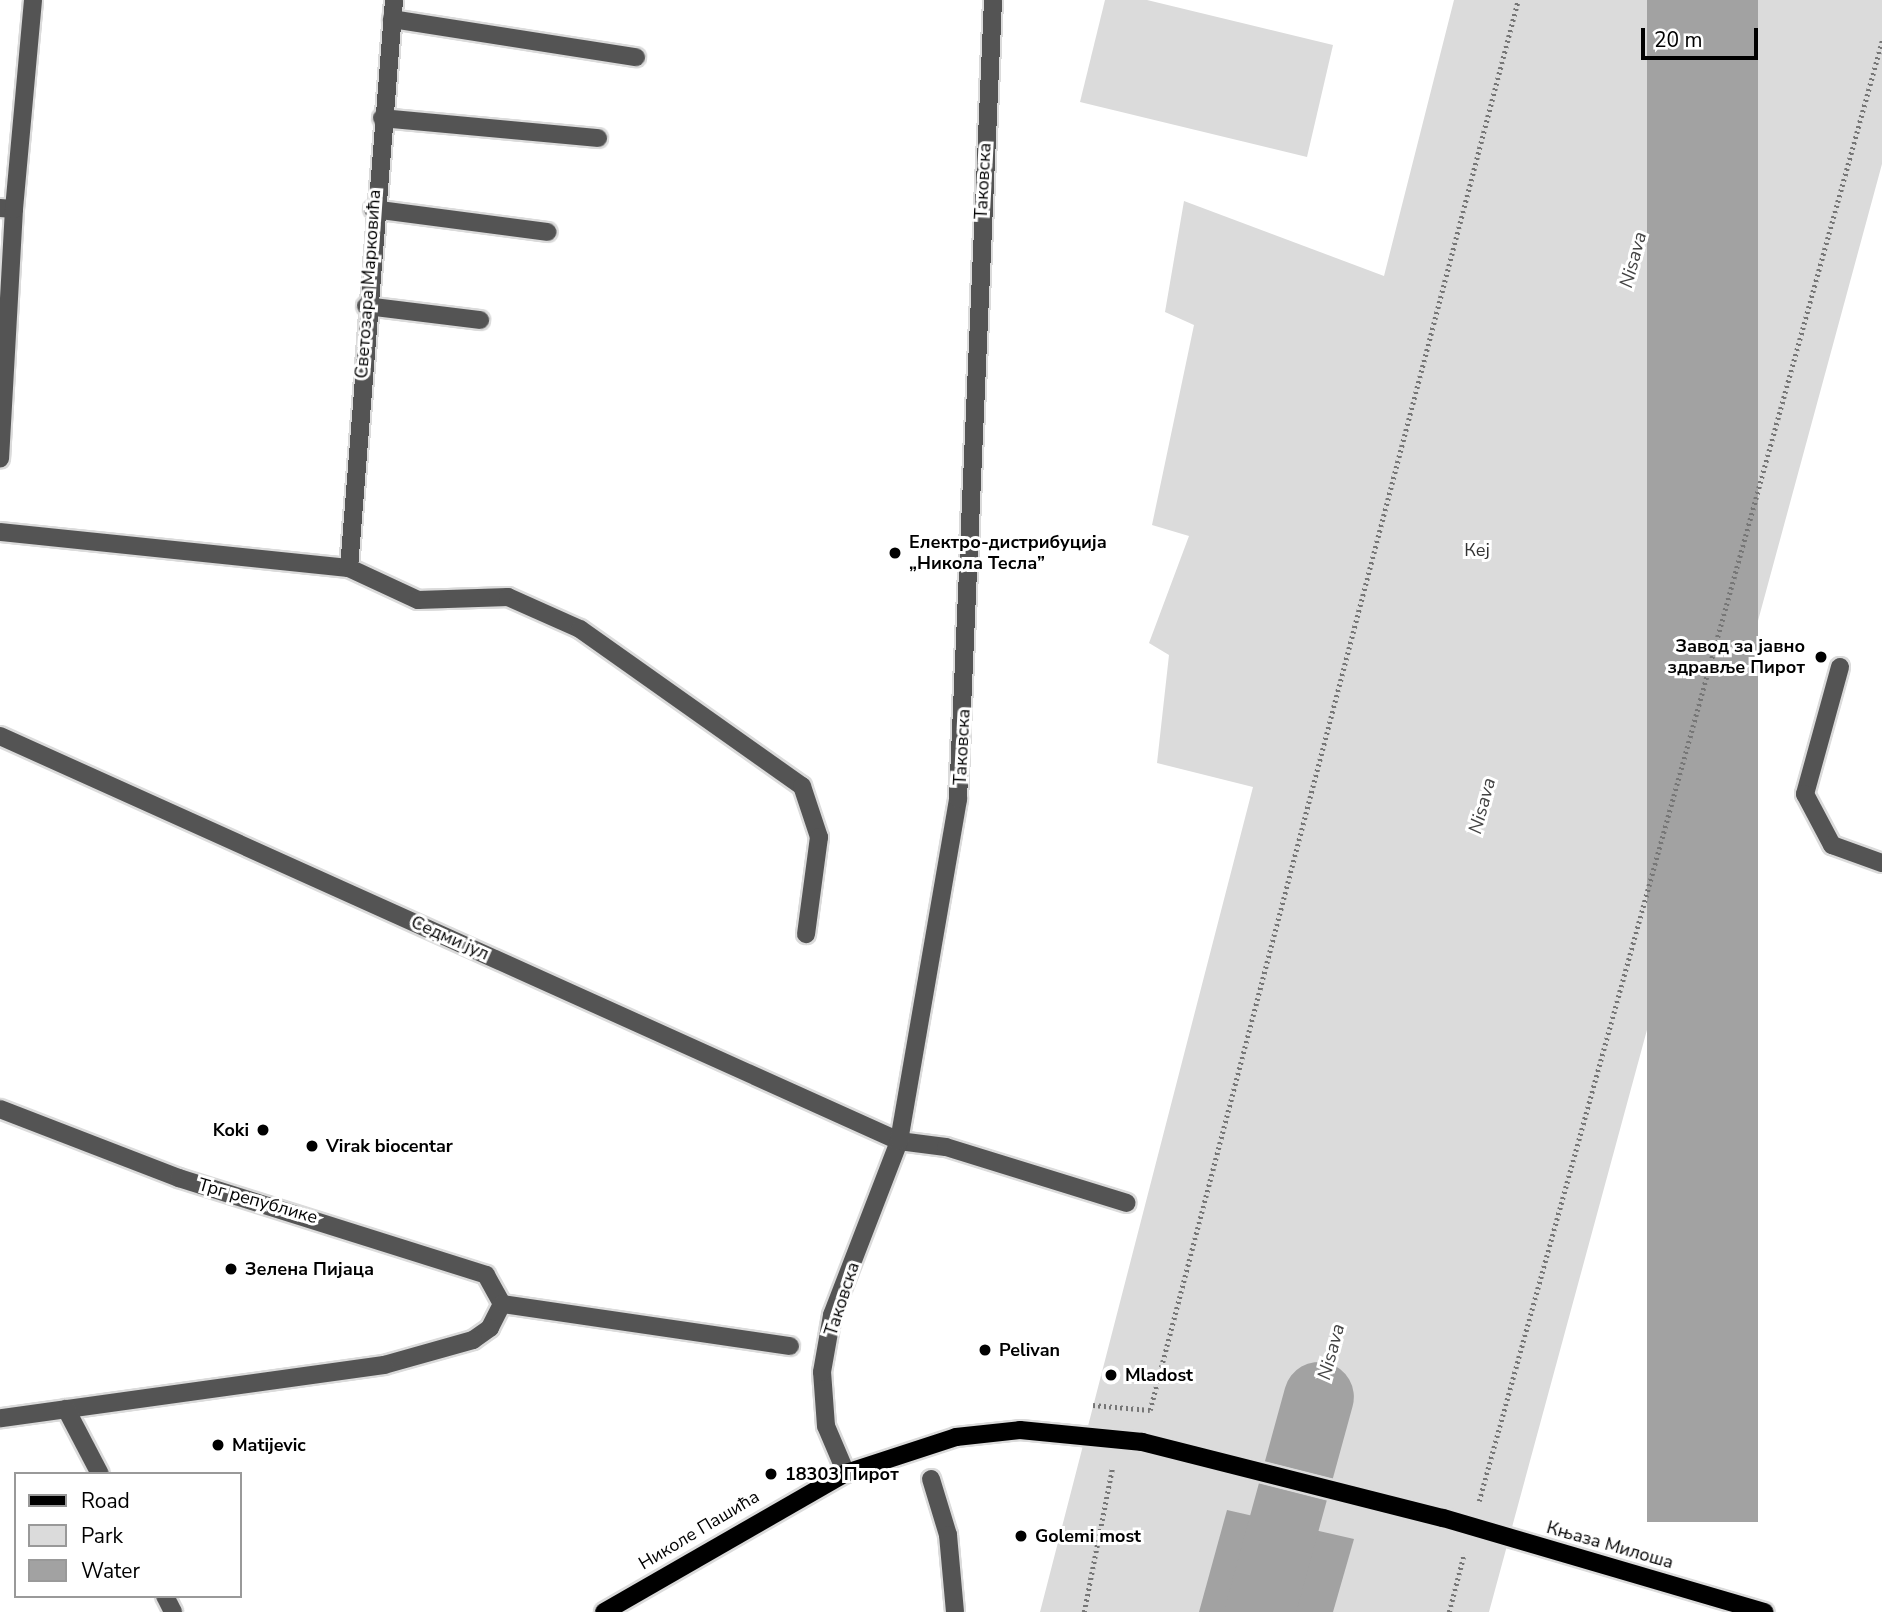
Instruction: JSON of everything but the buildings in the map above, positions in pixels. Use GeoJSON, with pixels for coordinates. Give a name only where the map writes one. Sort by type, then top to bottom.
{"type":"FeatureCollection","features":[{"type":"Feature","properties":{"kind":"main road","name":"Николе Пашића"},"geometry":{"type":"LineString","coordinates":[[604,1612],[846,1473],[981,1432],[1142,1442],[1443,1518]]}},
{"type":"Feature","properties":{"kind":"main road","name":"Књаза Милоша"},"geometry":{"type":"LineString","coordinates":[[1443,1518],[1765,1612]]}},
{"type":"Feature","properties":{"kind":"street"},"geometry":{"type":"LineString","coordinates":[[0,459],[7,209],[33,0]]}},
{"type":"Feature","properties":{"kind":"street","name":"Светозара Марковића"},"geometry":{"type":"LineString","coordinates":[[349,568],[373,209],[394,0]]}},
{"type":"Feature","properties":{"kind":"street","name":"Таковска"},"geometry":{"type":"LineString","coordinates":[[846,1473],[827,1426],[822,1372],[832,1315],[899,1141],[958,799],[993,0]]}},
{"type":"Feature","properties":{"kind":"street"},"geometry":{"type":"LineString","coordinates":[[392,19],[636,57]]}},
{"type":"Feature","properties":{"kind":"street"},"geometry":{"type":"LineString","coordinates":[[382,118],[598,138]]}},
{"type":"Feature","properties":{"kind":"street"},"geometry":{"type":"LineString","coordinates":[[373,209],[547,232]]}},
{"type":"Feature","properties":{"kind":"street"},"geometry":{"type":"LineString","coordinates":[[366,306],[480,320]]}},
{"type":"Feature","properties":{"kind":"street"},"geometry":{"type":"LineString","coordinates":[[0,532],[349,568],[418,600],[508,597],[580,629],[778,765],[802,786],[816,813],[819,837],[806,934]]}},
{"type":"Feature","properties":{"kind":"street"},"geometry":{"type":"LineString","coordinates":[[1840,667],[1805,794],[1832,845],[1882,863]]}},
{"type":"Feature","properties":{"kind":"street","name":"Седми јул"},"geometry":{"type":"LineString","coordinates":[[0,736],[899,1141],[946,1147],[1127,1203]]}},
{"type":"Feature","properties":{"kind":"street","name":"Трг републике"},"geometry":{"type":"LineString","coordinates":[[0,1110],[179,1178],[486,1275],[502,1304]]}},
{"type":"Feature","properties":{"kind":"street"},"geometry":{"type":"LineString","coordinates":[[0,1418],[421,1356],[473,1340],[490,1328],[502,1304],[790,1346]]}},
{"type":"Feature","properties":{"kind":"street"},"geometry":{"type":"LineString","coordinates":[[65,1409],[99,1472]]}},
{"type":"Feature","properties":{"kind":"street"},"geometry":{"type":"LineString","coordinates":[[931,1479],[948,1535],[955,1612]]}},
{"type":"Feature","properties":{"kind":"path"},"geometry":{"type":"LineString","coordinates":[[1079,1436],[1088,1405],[1150,1410],[1518,0]]}},
{"type":"Feature","properties":{"kind":"path"},"geometry":{"type":"LineString","coordinates":[[1477,1509],[1882,41]]}},
{"type":"Feature","properties":{"kind":"path"},"geometry":{"type":"LineString","coordinates":[[1084,1612],[1113,1465],[1100,1465]]}},
{"type":"Feature","properties":{"kind":"path"},"geometry":{"type":"LineString","coordinates":[[1449,1612],[1471,1527]]}},
{"type":"Feature","properties":{"kind":"green space"},"geometry":{"type":"Polygon","coordinates":[[[1105,0],[1147,0],[1333,45],[1307,157],[1080,102],[1105,0]]]}},
{"type":"Feature","properties":{"kind":"green space","name":"Кеј"},"geometry":{"type":"Polygon","coordinates":[[[1454,0],[1882,0],[1882,164],[1489,1612],[1040,1612],[1253,787],[1157,763],[1169,655],[1149,643],[1189,536],[1152,525],[1194,325],[1165,312],[1184,201],[1384,276],[1454,0]]]}},
{"type":"Feature","properties":{"kind":"water"},"geometry":{"type":"Polygon","coordinates":[[[1647,0],[1758,0],[1758,1522],[1647,1522],[1647,0]]]}},
{"type":"Feature","properties":{"kind":"water"},"geometry":{"type":"Polygon","coordinates":[[[1227,1510],[1354,1539],[1333,1612],[1199,1612],[1227,1510]]]}},
{"type":"Feature","properties":{"kind":"waterway","name":"Nisava"},"geometry":{"type":"LineString","coordinates":[[1260,1612],[1319,1397]]}},
{"type":"Feature","properties":{"kind":"place","name":"Електро-дистрибуција „Никола Тесла”"},"geometry":{"type":"Point","coordinates":[895,553]}},
{"type":"Feature","properties":{"kind":"place","name":"Завод за јавно здравље Пирот"},"geometry":{"type":"Point","coordinates":[1821,657]}},
{"type":"Feature","properties":{"kind":"place","name":"Koki"},"geometry":{"type":"Point","coordinates":[263,1130]}},
{"type":"Feature","properties":{"kind":"place","name":"Virak biocentar"},"geometry":{"type":"Point","coordinates":[312,1146]}},
{"type":"Feature","properties":{"kind":"place","name":"Зелена Пијаца"},"geometry":{"type":"Point","coordinates":[231,1269]}},
{"type":"Feature","properties":{"kind":"place","name":"Pelivan"},"geometry":{"type":"Point","coordinates":[985,1350]}},
{"type":"Feature","properties":{"kind":"place","name":"Mladost"},"geometry":{"type":"Point","coordinates":[1111,1375]}},
{"type":"Feature","properties":{"kind":"place","name":"Matijevic"},"geometry":{"type":"Point","coordinates":[218,1445]}},
{"type":"Feature","properties":{"kind":"place","name":"18303 Пирот"},"geometry":{"type":"Point","coordinates":[771,1474]}},
{"type":"Feature","properties":{"kind":"place","name":"Golemi most"},"geometry":{"type":"Point","coordinates":[1021,1536]}}]}
